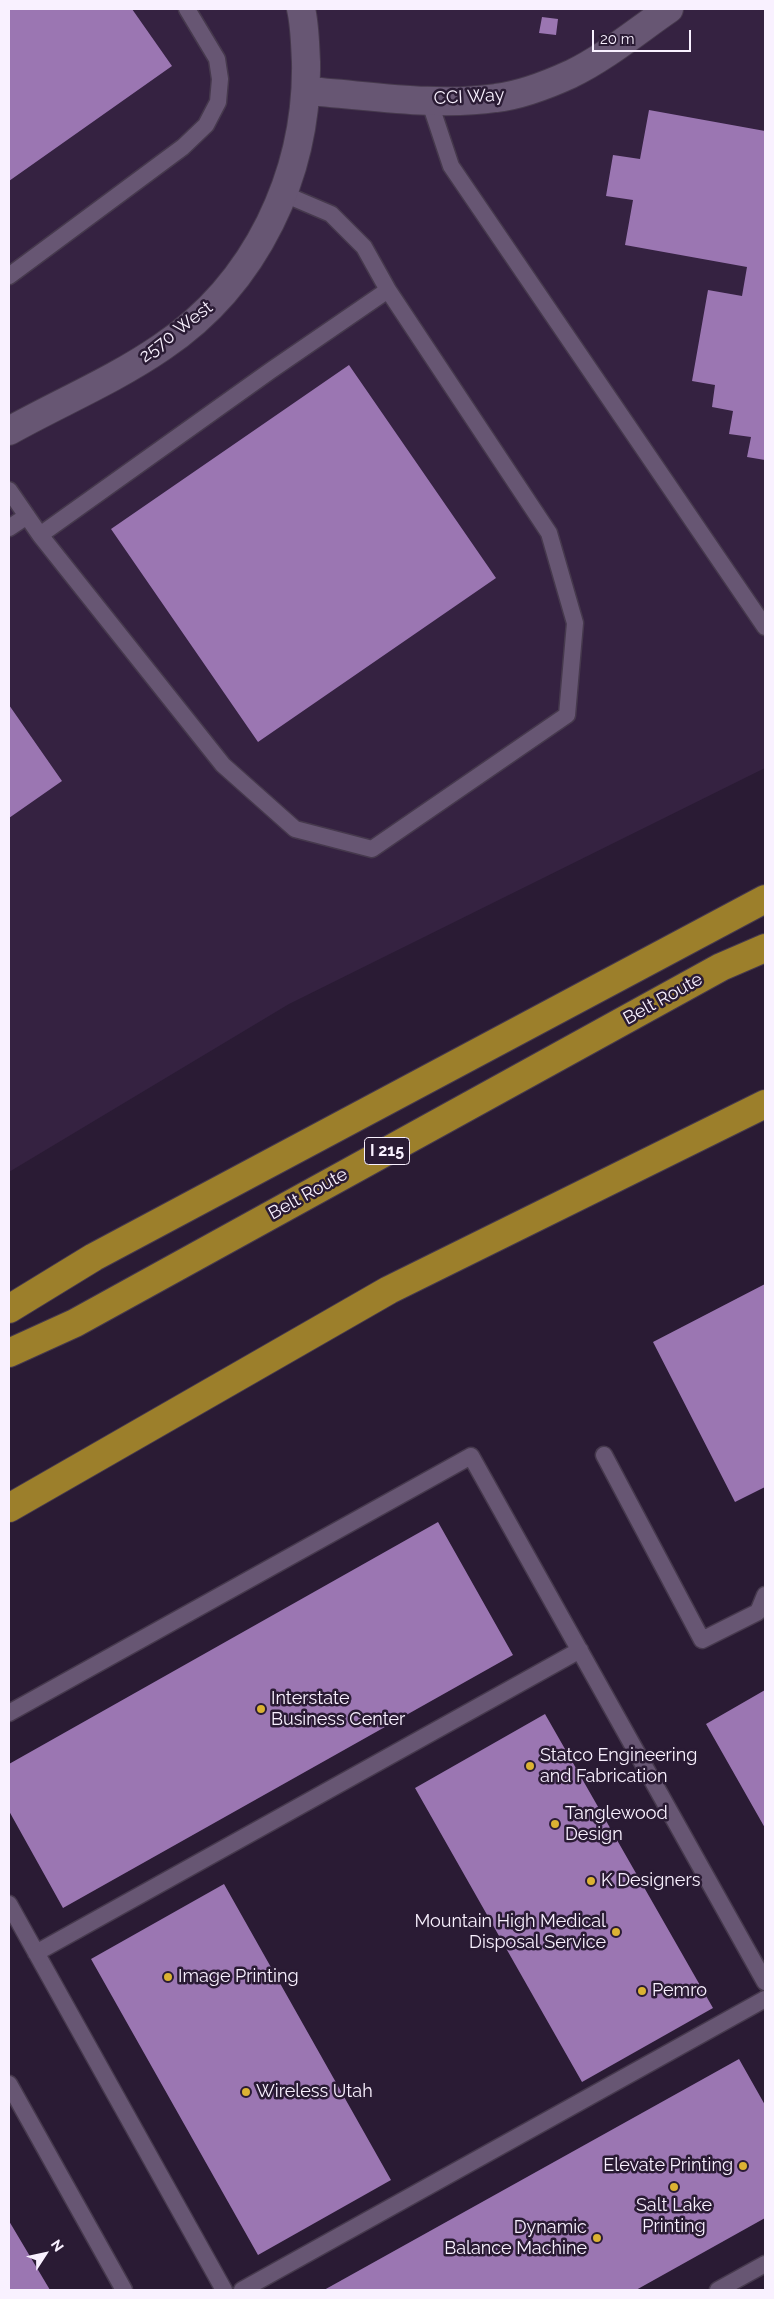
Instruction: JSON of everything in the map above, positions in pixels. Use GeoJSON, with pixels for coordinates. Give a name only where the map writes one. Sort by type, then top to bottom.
{"type":"FeatureCollection","features":[{"type":"Feature","properties":{"kind":"highway"},"geometry":{"type":"LineString","coordinates":[[9,1309],[94,1257],[765,899]]}},
{"type":"Feature","properties":{"kind":"highway","name":"Belt Route"},"geometry":{"type":"LineString","coordinates":[[9,1353],[75,1323],[721,967],[765,948]]}},
{"type":"Feature","properties":{"kind":"highway"},"geometry":{"type":"LineString","coordinates":[[9,1508],[389,1290],[765,1104]]}},
{"type":"Feature","properties":{"kind":"street","name":"2570 West"},"geometry":{"type":"LineString","coordinates":[[12,423],[127,369],[162,347],[194,323],[221,297],[243,269],[264,235],[284,194],[295,160],[306,91],[305,43],[301,9]]}},
{"type":"Feature","properties":{"kind":"street","name":"CCI Way"},"geometry":{"type":"LineString","coordinates":[[306,91],[429,100],[497,98],[547,84],[593,61],[669,9]]}},
{"type":"Feature","properties":{"kind":"lane"},"geometry":{"type":"LineString","coordinates":[[9,276],[183,147],[206,125],[218,102],[220,78],[217,60],[187,9]]}},
{"type":"Feature","properties":{"kind":"lane"},"geometry":{"type":"LineString","coordinates":[[429,100],[451,166],[765,627]]}},
{"type":"Feature","properties":{"kind":"lane"},"geometry":{"type":"LineString","coordinates":[[9,490],[40,535],[223,765],[295,830],[372,849],[567,715],[575,623],[549,533],[388,290],[364,247],[331,214],[284,194]]}},
{"type":"Feature","properties":{"kind":"lane"},"geometry":{"type":"LineString","coordinates":[[40,535],[270,371],[388,290]]}},
{"type":"Feature","properties":{"kind":"lane"},"geometry":{"type":"LineString","coordinates":[[9,528],[27,516]]}},
{"type":"Feature","properties":{"kind":"lane"},"geometry":{"type":"LineString","coordinates":[[604,1455],[702,1640],[758,1612],[765,1595]]}},
{"type":"Feature","properties":{"kind":"lane"},"geometry":{"type":"LineString","coordinates":[[9,1713],[471,1456],[765,1982]]}},
{"type":"Feature","properties":{"kind":"lane"},"geometry":{"type":"LineString","coordinates":[[36,1953],[580,1650]]}},
{"type":"Feature","properties":{"kind":"lane"},"geometry":{"type":"LineString","coordinates":[[9,1904],[224,2290]]}},
{"type":"Feature","properties":{"kind":"lane"},"geometry":{"type":"LineString","coordinates":[[242,2290],[765,1999]]}},
{"type":"Feature","properties":{"kind":"lane"},"geometry":{"type":"LineString","coordinates":[[9,2084],[124,2290]]}},
{"type":"Feature","properties":{"kind":"lane"},"geometry":{"type":"LineString","coordinates":[[718,2290],[765,2264]]}},
{"type":"Feature","properties":{"kind":"shaded area"},"geometry":{"type":"Polygon","coordinates":[[[9,9],[765,9],[765,768],[289,1004],[9,1172],[9,9]]]}},
{"type":"Feature","properties":{"kind":"building"},"geometry":{"type":"Polygon","coordinates":[[[9,9],[132,9],[172,66],[9,181],[9,9]]]}},
{"type":"Feature","properties":{"kind":"building"},"geometry":{"type":"Polygon","coordinates":[[[542,17],[558,19],[556,35],[539,33],[542,17]]]}},
{"type":"Feature","properties":{"kind":"building"},"geometry":{"type":"Polygon","coordinates":[[[649,110],[765,131],[765,460],[747,457],[751,437],[729,434],[733,411],[712,407],[715,385],[692,381],[708,290],[742,296],[747,267],[625,245],[633,200],[606,196],[613,155],[640,159],[649,110]]]}},
{"type":"Feature","properties":{"kind":"building"},"geometry":{"type":"Polygon","coordinates":[[[349,365],[496,578],[258,742],[111,529],[349,365]]]}},
{"type":"Feature","properties":{"kind":"building"},"geometry":{"type":"Polygon","coordinates":[[[9,705],[62,781],[9,818],[9,705]]]}},
{"type":"Feature","properties":{"kind":"building"},"geometry":{"type":"Polygon","coordinates":[[[765,1284],[765,1487],[735,1502],[653,1342],[765,1284]]]}},
{"type":"Feature","properties":{"kind":"building","name":"Interstate Business Center"},"geometry":{"type":"Polygon","coordinates":[[[438,1522],[513,1655],[63,1908],[9,1811],[9,1764],[438,1522]]]}},
{"type":"Feature","properties":{"kind":"building"},"geometry":{"type":"Polygon","coordinates":[[[765,1690],[765,1828],[706,1724],[765,1690]]]}},
{"type":"Feature","properties":{"kind":"building"},"geometry":{"type":"Polygon","coordinates":[[[545,1714],[713,2008],[582,2082],[415,1788],[545,1714]]]}},
{"type":"Feature","properties":{"kind":"building"},"geometry":{"type":"Polygon","coordinates":[[[224,1884],[391,2180],[258,2255],[91,1959],[224,1884]]]}},
{"type":"Feature","properties":{"kind":"building"},"geometry":{"type":"Polygon","coordinates":[[[739,2059],[765,2105],[765,2218],[636,2290],[324,2290],[739,2059]]]}},
{"type":"Feature","properties":{"kind":"building"},"geometry":{"type":"Polygon","coordinates":[[[9,2221],[50,2290],[9,2290],[9,2221]]]}},
{"type":"Feature","properties":{"kind":"place","name":"Interstate Business Center"},"geometry":{"type":"Point","coordinates":[261,1709]}},
{"type":"Feature","properties":{"kind":"place","name":"Statco Engineering and Fabrication"},"geometry":{"type":"Point","coordinates":[530,1766]}},
{"type":"Feature","properties":{"kind":"place","name":"Tanglewood Design"},"geometry":{"type":"Point","coordinates":[555,1824]}},
{"type":"Feature","properties":{"kind":"place","name":"K Designers"},"geometry":{"type":"Point","coordinates":[591,1881]}},
{"type":"Feature","properties":{"kind":"place","name":"Mountain High Medical Disposal Service"},"geometry":{"type":"Point","coordinates":[616,1932]}},
{"type":"Feature","properties":{"kind":"place","name":"Image Printing"},"geometry":{"type":"Point","coordinates":[168,1977]}},
{"type":"Feature","properties":{"kind":"place","name":"Pemro"},"geometry":{"type":"Point","coordinates":[642,1991]}},
{"type":"Feature","properties":{"kind":"place","name":"Wireless Utah"},"geometry":{"type":"Point","coordinates":[246,2092]}},
{"type":"Feature","properties":{"kind":"place","name":"Elevate Printing"},"geometry":{"type":"Point","coordinates":[743,2166]}},
{"type":"Feature","properties":{"kind":"place","name":"Salt Lake Printing"},"geometry":{"type":"Point","coordinates":[674,2187]}},
{"type":"Feature","properties":{"kind":"place","name":"Dynamic Balance Machine"},"geometry":{"type":"Point","coordinates":[597,2238]}}]}
